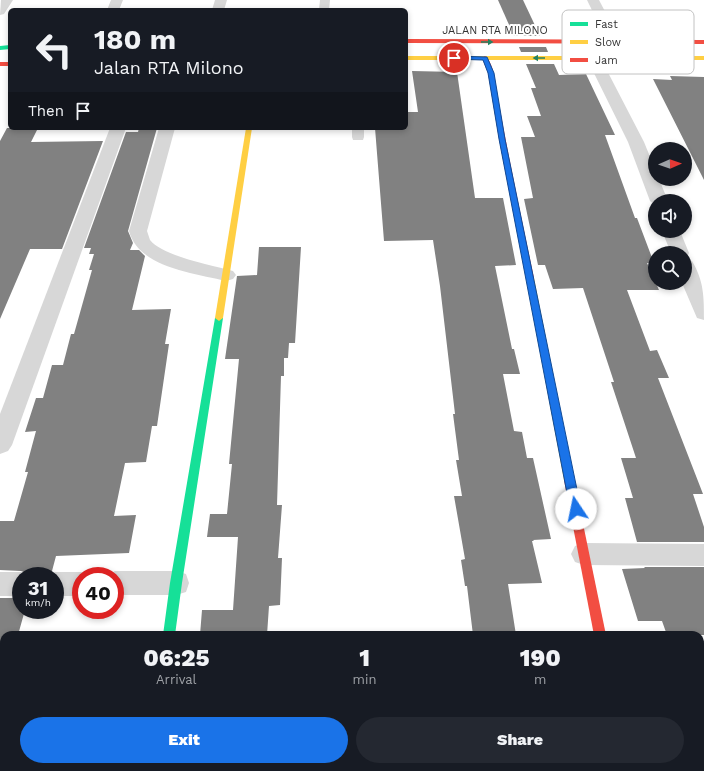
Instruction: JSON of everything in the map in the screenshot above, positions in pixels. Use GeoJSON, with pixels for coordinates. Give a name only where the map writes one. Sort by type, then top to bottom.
{"type":"FeatureCollection","features":[{"type":"Feature","properties":{"kind":"main road","name":"JALAN RTA MILONO"},"geometry":{"type":"LineString","coordinates":[[408,41],[562,42]]}},
{"type":"Feature","properties":{"kind":"main road"},"geometry":{"type":"LineString","coordinates":[[551,42],[557,58]]}},
{"type":"Feature","properties":{"kind":"main road"},"geometry":{"type":"LineString","coordinates":[[408,58],[562,58]]}},
{"type":"Feature","properties":{"kind":"main road"},"geometry":{"type":"LineString","coordinates":[[485,58],[491,73],[502,139],[599,631]]}},
{"type":"Feature","properties":{"kind":"main road"},"geometry":{"type":"LineString","coordinates":[[694,58],[704,58]]}},
{"type":"Feature","properties":{"kind":"main road"},"geometry":{"type":"LineString","coordinates":[[170,631],[249,130]]}},
{"type":"Feature","properties":{"kind":"street"},"geometry":{"type":"LineString","coordinates":[[0,11],[7,0]]}},
{"type":"Feature","properties":{"kind":"street"},"geometry":{"type":"LineString","coordinates":[[593,0],[598,10]]}},
{"type":"Feature","properties":{"kind":"street"},"geometry":{"type":"LineString","coordinates":[[602,74],[636,142],[656,194]]}},
{"type":"Feature","properties":{"kind":"street"},"geometry":{"type":"LineString","coordinates":[[0,445],[117,130]]}},
{"type":"Feature","properties":{"kind":"street"},"geometry":{"type":"LineString","coordinates":[[166,130],[138,231],[142,242],[151,250],[170,259],[226,275]]}},
{"type":"Feature","properties":{"kind":"street"},"geometry":{"type":"LineString","coordinates":[[692,283],[704,313]]}},
{"type":"Feature","properties":{"kind":"street"},"geometry":{"type":"LineString","coordinates":[[584,554],[704,555]]}},
{"type":"Feature","properties":{"kind":"street"},"geometry":{"type":"LineString","coordinates":[[124,583],[176,583]]}},
{"type":"Feature","properties":{"kind":"street"},"geometry":{"type":"LineString","coordinates":[[0,584],[12,584]]}},
{"type":"Feature","properties":{"kind":"building"},"geometry":{"type":"Polygon","coordinates":[[[498,0],[523,0],[540,36],[514,36],[498,0]]]}},
{"type":"Feature","properties":{"kind":"building"},"geometry":{"type":"Polygon","coordinates":[[[519,47],[546,47],[548,52],[521,52],[519,47]]]}},
{"type":"Feature","properties":{"kind":"building"},"geometry":{"type":"Polygon","coordinates":[[[526,64],[554,64],[559,75],[586,74],[615,135],[605,135],[635,218],[637,218],[648,247],[648,290],[627,290],[650,351],[657,350],[669,378],[658,378],[703,494],[693,494],[704,527],[704,542],[637,542],[625,498],[633,498],[621,458],[636,458],[611,382],[614,382],[583,288],[553,289],[545,265],[538,265],[524,199],[533,198],[521,137],[535,137],[527,116],[541,116],[531,88],[536,88],[526,64]]]}},
{"type":"Feature","properties":{"kind":"building"},"geometry":{"type":"Polygon","coordinates":[[[412,71],[457,72],[475,198],[503,198],[516,265],[495,266],[512,349],[514,349],[520,374],[503,374],[514,431],[522,432],[527,458],[533,458],[551,539],[532,541],[542,583],[508,584],[515,631],[473,631],[467,586],[465,586],[461,560],[465,559],[454,496],[462,496],[456,460],[459,460],[453,414],[455,414],[433,240],[384,241],[375,130],[408,130],[408,112],[418,112],[412,71]]]}},
{"type":"Feature","properties":{"kind":"building"},"geometry":{"type":"Polygon","coordinates":[[[670,76],[704,77],[704,180],[692,156],[692,142],[685,142],[653,79],[672,80],[670,76]]]}},
{"type":"Feature","properties":{"kind":"building"},"geometry":{"type":"Polygon","coordinates":[[[8,128],[8,130],[37,130],[31,142],[103,141],[62,249],[30,249],[0,319],[0,141],[8,128]]]}},
{"type":"Feature","properties":{"kind":"building"},"geometry":{"type":"Polygon","coordinates":[[[156,130],[128,231],[133,243],[130,250],[139,250],[145,256],[132,310],[171,309],[165,344],[169,344],[157,426],[152,426],[146,462],[125,463],[114,516],[136,515],[129,553],[56,556],[53,567],[12,567],[12,571],[0,570],[0,521],[14,521],[28,472],[25,472],[36,431],[25,432],[36,398],[43,398],[52,365],[63,365],[71,334],[74,334],[92,270],[89,270],[94,254],[89,254],[91,248],[84,248],[126,132],[156,130]]]}},
{"type":"Feature","properties":{"kind":"building"},"geometry":{"type":"Polygon","coordinates":[[[259,247],[301,247],[295,343],[289,343],[288,358],[284,358],[284,376],[281,376],[277,505],[282,505],[278,558],[282,558],[280,605],[269,606],[267,631],[200,631],[202,610],[233,610],[238,537],[207,537],[210,514],[227,514],[232,464],[229,464],[239,359],[225,359],[237,276],[257,275],[259,247]]]}},
{"type":"Feature","properties":{"kind":"building"},"geometry":{"type":"Polygon","coordinates":[[[644,567],[704,567],[704,631],[666,631],[662,621],[638,621],[622,569],[645,568],[644,567]]]}},
{"type":"Feature","properties":{"kind":"building"},"geometry":{"type":"Polygon","coordinates":[[[0,598],[12,598],[12,619],[22,619],[19,631],[0,631],[0,598]]]}},
{"type":"Feature","properties":{"kind":"traffic: fast"},"geometry":{"type":"LineString","coordinates":[[0,48],[8,47]]}},
{"type":"Feature","properties":{"kind":"traffic: fast"},"geometry":{"type":"LineString","coordinates":[[170,631],[219,318]]}},
{"type":"Feature","properties":{"kind":"traffic: slow"},"geometry":{"type":"LineString","coordinates":[[408,58],[562,58]]}},
{"type":"Feature","properties":{"kind":"traffic: slow"},"geometry":{"type":"LineString","coordinates":[[694,58],[704,58]]}},
{"type":"Feature","properties":{"kind":"traffic: slow"},"geometry":{"type":"LineString","coordinates":[[219,318],[249,130]]}},
{"type":"Feature","properties":{"kind":"traffic: slow"},"geometry":{"type":"LineString","coordinates":[[530,278],[569,480]]}},
{"type":"Feature","properties":{"kind":"traffic: jam"},"geometry":{"type":"LineString","coordinates":[[408,41],[562,42]]}},
{"type":"Feature","properties":{"kind":"traffic: jam"},"geometry":{"type":"LineString","coordinates":[[694,42],[704,42]]}},
{"type":"Feature","properties":{"kind":"traffic: jam"},"geometry":{"type":"LineString","coordinates":[[485,58],[491,73],[502,139],[530,278]]}},
{"type":"Feature","properties":{"kind":"traffic: jam"},"geometry":{"type":"LineString","coordinates":[[0,64],[8,64]]}},
{"type":"Feature","properties":{"kind":"traffic: jam"},"geometry":{"type":"LineString","coordinates":[[569,480],[599,631]]}},
{"type":"Feature","properties":{"kind":"route"},"geometry":{"type":"LineString","coordinates":[[454,58],[485,58],[491,73],[502,139],[576,509]]}}]}
